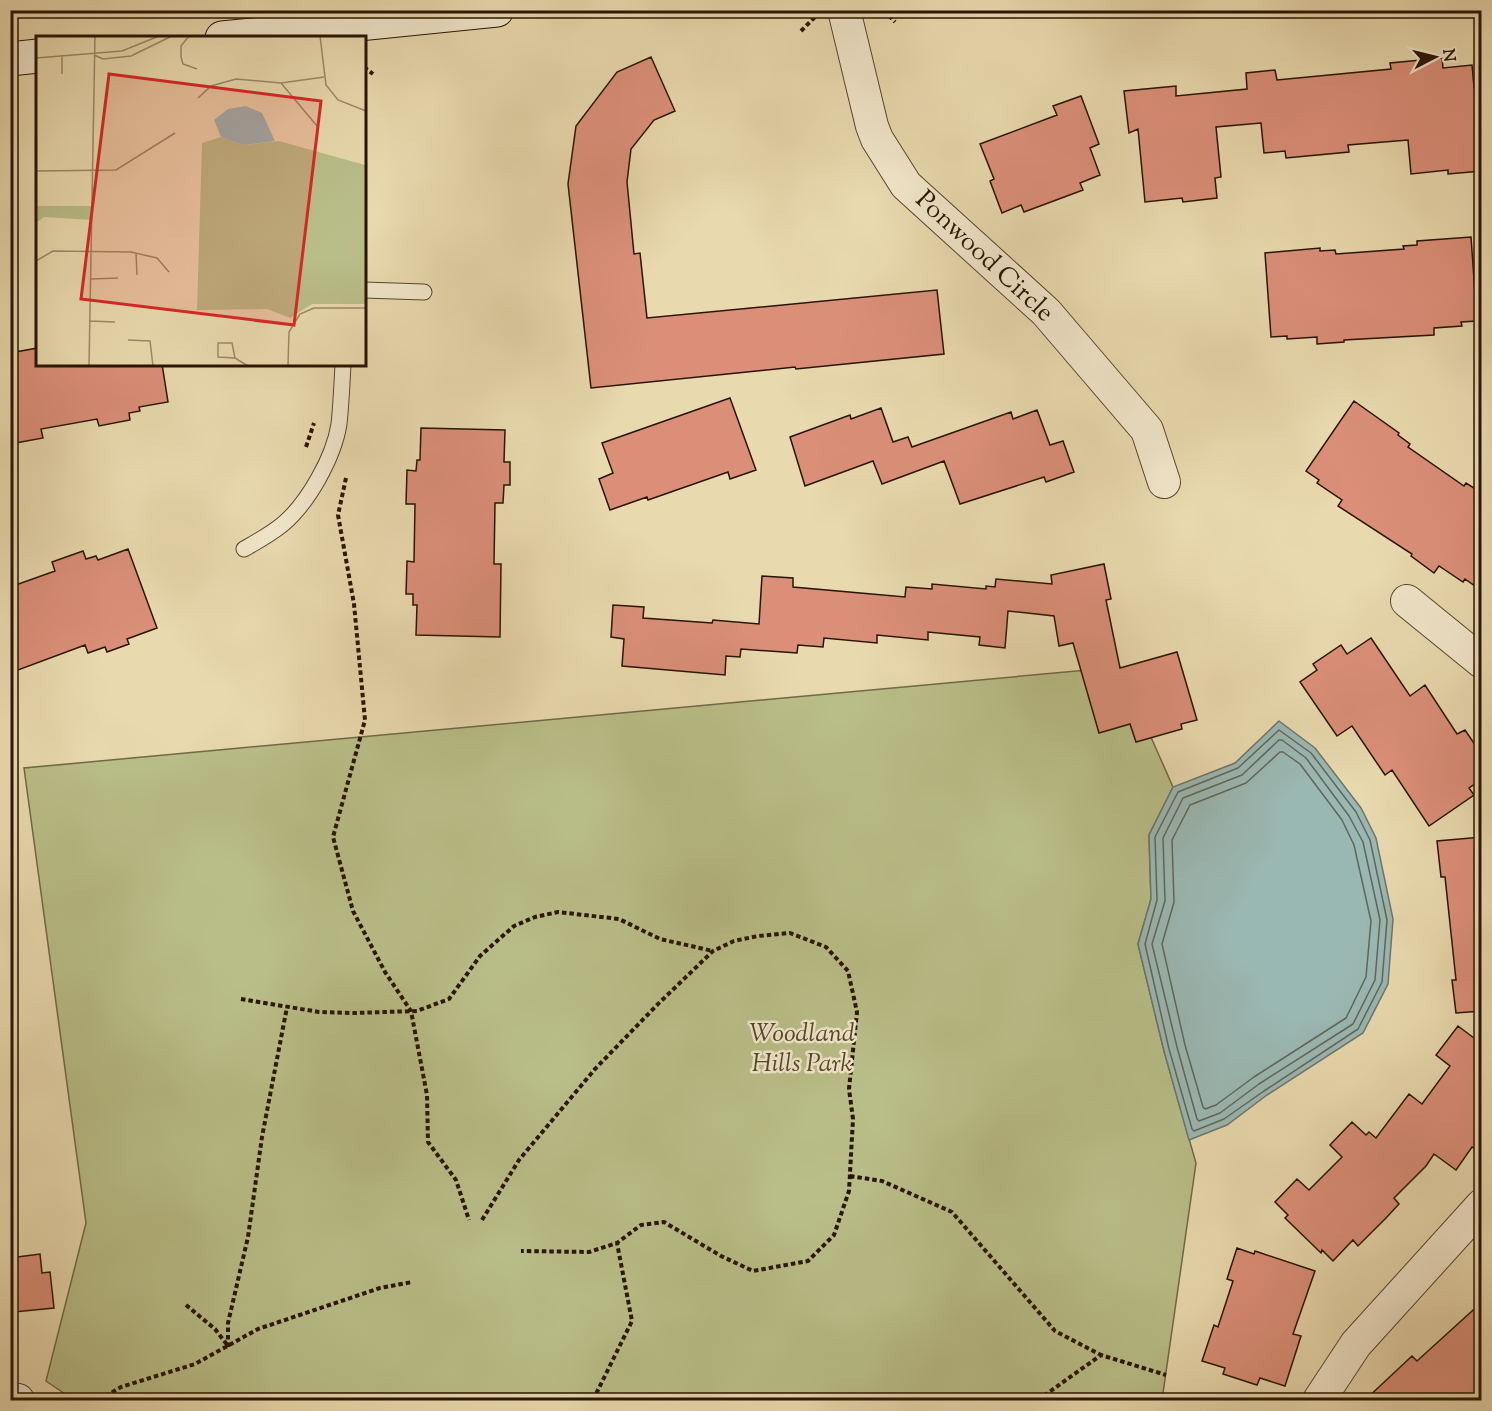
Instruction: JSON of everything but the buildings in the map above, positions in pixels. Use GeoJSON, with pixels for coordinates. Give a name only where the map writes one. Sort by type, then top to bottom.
{"type":"FeatureCollection","features":[{"type":"Feature","properties":{"kind":"main road"},"geometry":{"type":"LineString","coordinates":[[237,36],[321,25],[497,10]]}},
{"type":"Feature","properties":{"kind":"main road"},"geometry":{"type":"LineString","coordinates":[[10,59],[36,56]]}},
{"type":"Feature","properties":{"kind":"street","name":"Ponwood Circle"},"geometry":{"type":"LineString","coordinates":[[830,14],[877,139],[906,185],[1046,312],[1147,430],[1164,482]]}},
{"type":"Feature","properties":{"kind":"street"},"geometry":{"type":"LineString","coordinates":[[1407,601],[1482,662]]}},
{"type":"Feature","properties":{"kind":"street"},"geometry":{"type":"LineString","coordinates":[[1319,1401],[1356,1344],[1482,1205]]}},
{"type":"Feature","properties":{"kind":"street"},"geometry":{"type":"LineString","coordinates":[[10,1398],[18,1401]]}},
{"type":"Feature","properties":{"kind":"lane"},"geometry":{"type":"LineString","coordinates":[[366,290],[424,292]]}},
{"type":"Feature","properties":{"kind":"lane"},"geometry":{"type":"LineString","coordinates":[[244,549],[269,535],[285,522],[309,494],[328,460],[338,427],[343,366]]}},
{"type":"Feature","properties":{"kind":"path"},"geometry":{"type":"LineString","coordinates":[[884,10],[895,22]]}},
{"type":"Feature","properties":{"kind":"path"},"geometry":{"type":"LineString","coordinates":[[801,31],[830,14]]}},
{"type":"Feature","properties":{"kind":"path"},"geometry":{"type":"LineString","coordinates":[[366,69],[373,74]]}},
{"type":"Feature","properties":{"kind":"path"},"geometry":{"type":"LineString","coordinates":[[304,456],[315,419]]}},
{"type":"Feature","properties":{"kind":"path"},"geometry":{"type":"LineString","coordinates":[[347,473],[338,515],[354,604],[365,720],[333,837],[353,911],[385,972],[411,1011],[427,1095],[428,1142],[456,1180],[470,1220]]}},
{"type":"Feature","properties":{"kind":"path"},"geometry":{"type":"LineString","coordinates":[[241,999],[319,1012],[417,1011],[448,999],[480,956],[514,926],[535,916],[558,912],[620,919],[660,939],[712,951]]}},
{"type":"Feature","properties":{"kind":"path"},"geometry":{"type":"LineString","coordinates":[[482,1220],[519,1160],[595,1069],[712,951],[742,939],[790,933],[826,947],[848,971],[857,1012],[849,1089],[853,1119],[850,1176],[849,1191],[834,1235],[808,1261],[753,1271],[721,1256],[664,1222],[641,1225],[617,1243],[589,1252],[521,1251]]}},
{"type":"Feature","properties":{"kind":"path"},"geometry":{"type":"LineString","coordinates":[[228,1347],[228,1323],[248,1237],[262,1137],[287,1007]]}},
{"type":"Feature","properties":{"kind":"path"},"geometry":{"type":"LineString","coordinates":[[850,1176],[882,1181],[952,1212],[1055,1331],[1101,1355],[1166,1375]]}},
{"type":"Feature","properties":{"kind":"path"},"geometry":{"type":"LineString","coordinates":[[593,1401],[632,1321],[617,1243]]}},
{"type":"Feature","properties":{"kind":"path"},"geometry":{"type":"LineString","coordinates":[[99,1401],[121,1387],[195,1364],[258,1329],[380,1288],[412,1281]]}},
{"type":"Feature","properties":{"kind":"path"},"geometry":{"type":"LineString","coordinates":[[186,1305],[214,1329],[228,1347]]}},
{"type":"Feature","properties":{"kind":"path"},"geometry":{"type":"LineString","coordinates":[[1038,1401],[1101,1355]]}},
{"type":"Feature","properties":{"kind":"green space","name":"Woodland Hills Park"},"geometry":{"type":"Polygon","coordinates":[[[1120,667],[1173,787],[1149,835],[1151,899],[1138,944],[1164,1051],[1196,1163],[1162,1400],[74,1400],[46,1381],[86,1223],[24,768],[1120,667]]]}},
{"type":"Feature","properties":{"kind":"water"},"geometry":{"type":"Polygon","coordinates":[[[1279,721],[1315,748],[1361,808],[1376,838],[1393,919],[1388,984],[1363,1033],[1267,1095],[1227,1125],[1189,1140],[1138,944],[1151,899],[1149,835],[1173,787],[1235,763],[1279,721]]]}}]}
